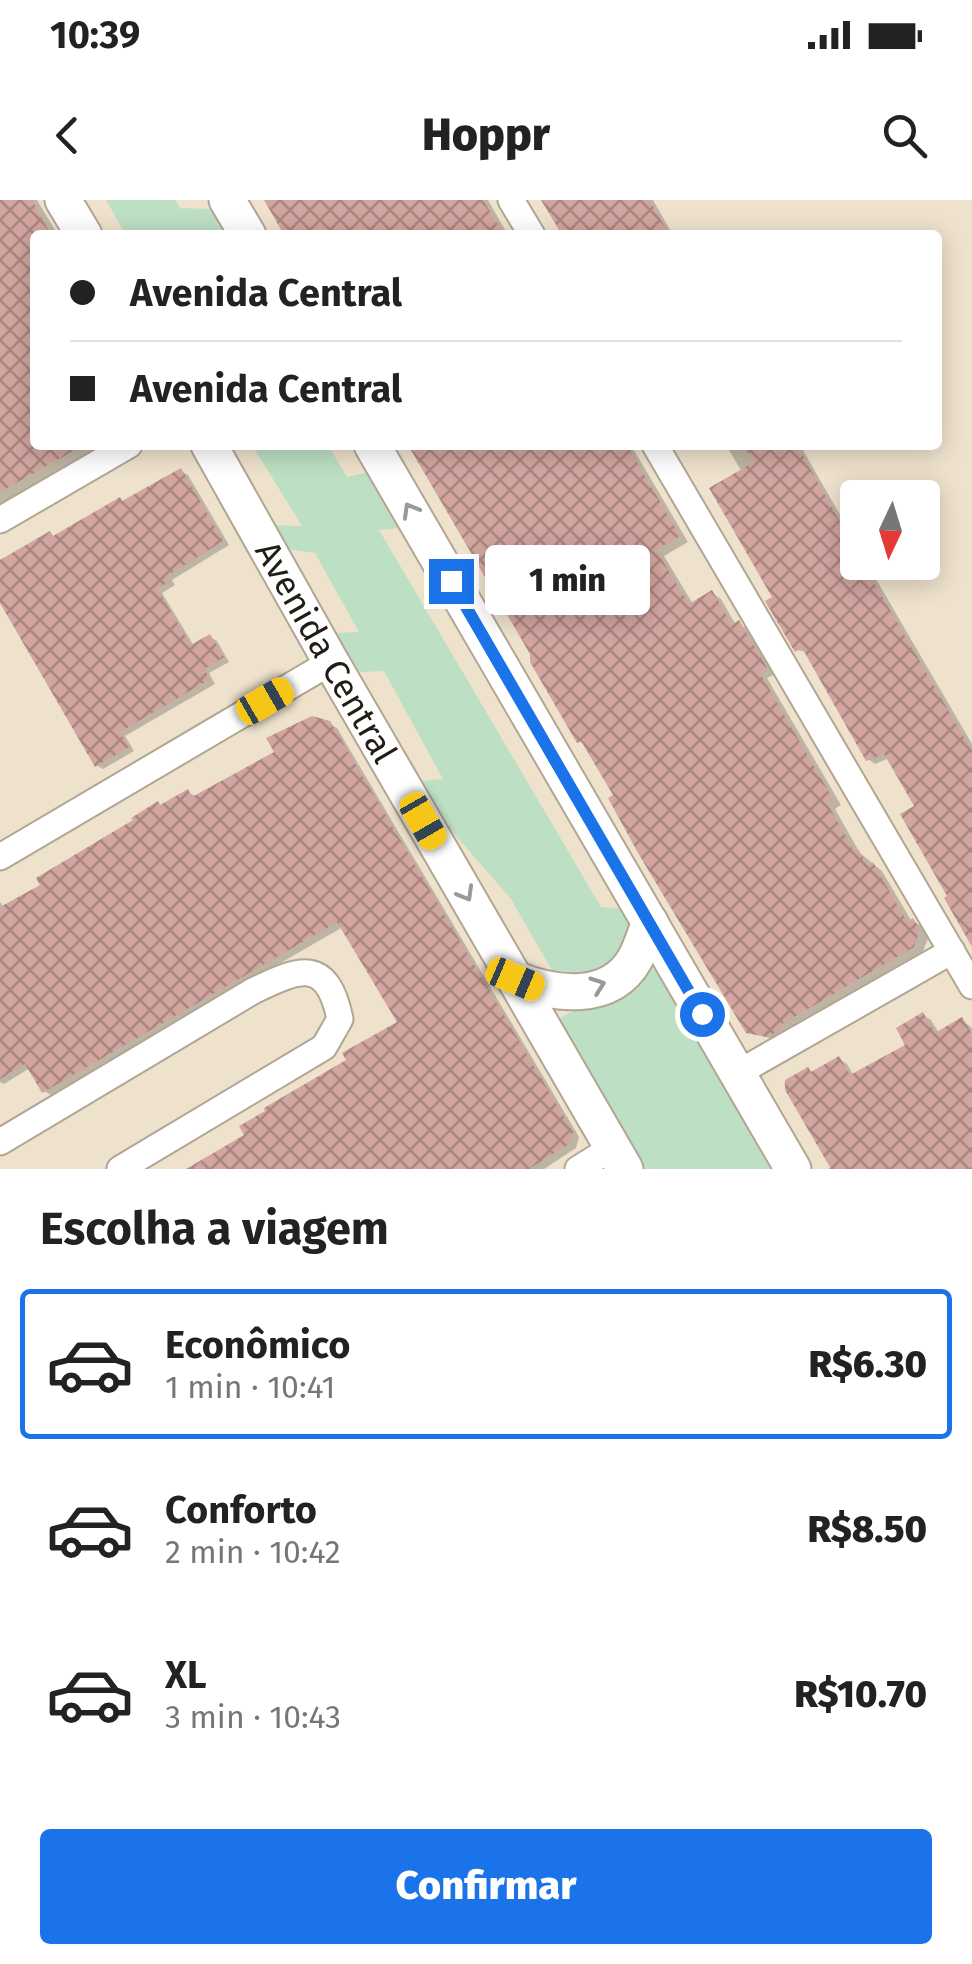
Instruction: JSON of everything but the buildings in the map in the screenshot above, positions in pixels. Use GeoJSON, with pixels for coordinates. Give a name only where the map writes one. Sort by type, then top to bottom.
{"type":"FeatureCollection","features":[{"type":"Feature","properties":{"kind":"street"},"geometry":{"type":"LineString","coordinates":[[63,200],[81,230]]}},
{"type":"Feature","properties":{"kind":"street"},"geometry":{"type":"LineString","coordinates":[[227,200],[245,230]]}},
{"type":"Feature","properties":{"kind":"street"},"geometry":{"type":"LineString","coordinates":[[511,200],[528,230]]}},
{"type":"Feature","properties":{"kind":"street"},"geometry":{"type":"LineString","coordinates":[[0,520],[120,450]]}},
{"type":"Feature","properties":{"kind":"street","name":"Avenida Central"},"geometry":{"type":"LineString","coordinates":[[212,450],[619,1158]]}},
{"type":"Feature","properties":{"kind":"street"},"geometry":{"type":"LineString","coordinates":[[375,450],[794,1169]]}},
{"type":"Feature","properties":{"kind":"street"},"geometry":{"type":"LineString","coordinates":[[658,450],[972,986]]}},
{"type":"Feature","properties":{"kind":"street"},"geometry":{"type":"LineString","coordinates":[[0,857],[331,662]]}},
{"type":"Feature","properties":{"kind":"street"},"geometry":{"type":"LineString","coordinates":[[515,979],[562,993],[591,990],[616,979],[634,962],[650,922]]}},
{"type":"Feature","properties":{"kind":"street"},"geometry":{"type":"LineString","coordinates":[[736,1074],[952,951]]}},
{"type":"Feature","properties":{"kind":"street"},"geometry":{"type":"LineString","coordinates":[[0,1142],[253,991],[292,972],[308,970],[319,976],[335,994],[340,1019],[324,1047],[120,1169]]}},
{"type":"Feature","properties":{"kind":"street"},"geometry":{"type":"LineString","coordinates":[[578,1169],[619,1158]]}},
{"type":"Feature","properties":{"kind":"green space"},"geometry":{"type":"Polygon","coordinates":[[[106,200],[175,200],[180,208],[211,209],[223,230],[123,230],[106,200]]]}},
{"type":"Feature","properties":{"kind":"green space"},"geometry":{"type":"Polygon","coordinates":[[[255,450],[331,450],[347,477],[373,471],[401,528],[379,530],[601,907],[624,909],[633,935],[603,975],[558,981],[511,899],[444,822],[421,781],[443,779],[384,671],[360,672],[334,633],[359,632],[315,553],[286,549],[271,525],[302,526],[255,450]]]}},
{"type":"Feature","properties":{"kind":"green space"},"geometry":{"type":"Polygon","coordinates":[[[659,966],[770,1169],[643,1169],[558,1019],[659,966]]]}},
{"type":"Feature","properties":{"kind":"route"},"geometry":{"type":"LineString","coordinates":[[451,581],[702,1014]]}}]}
